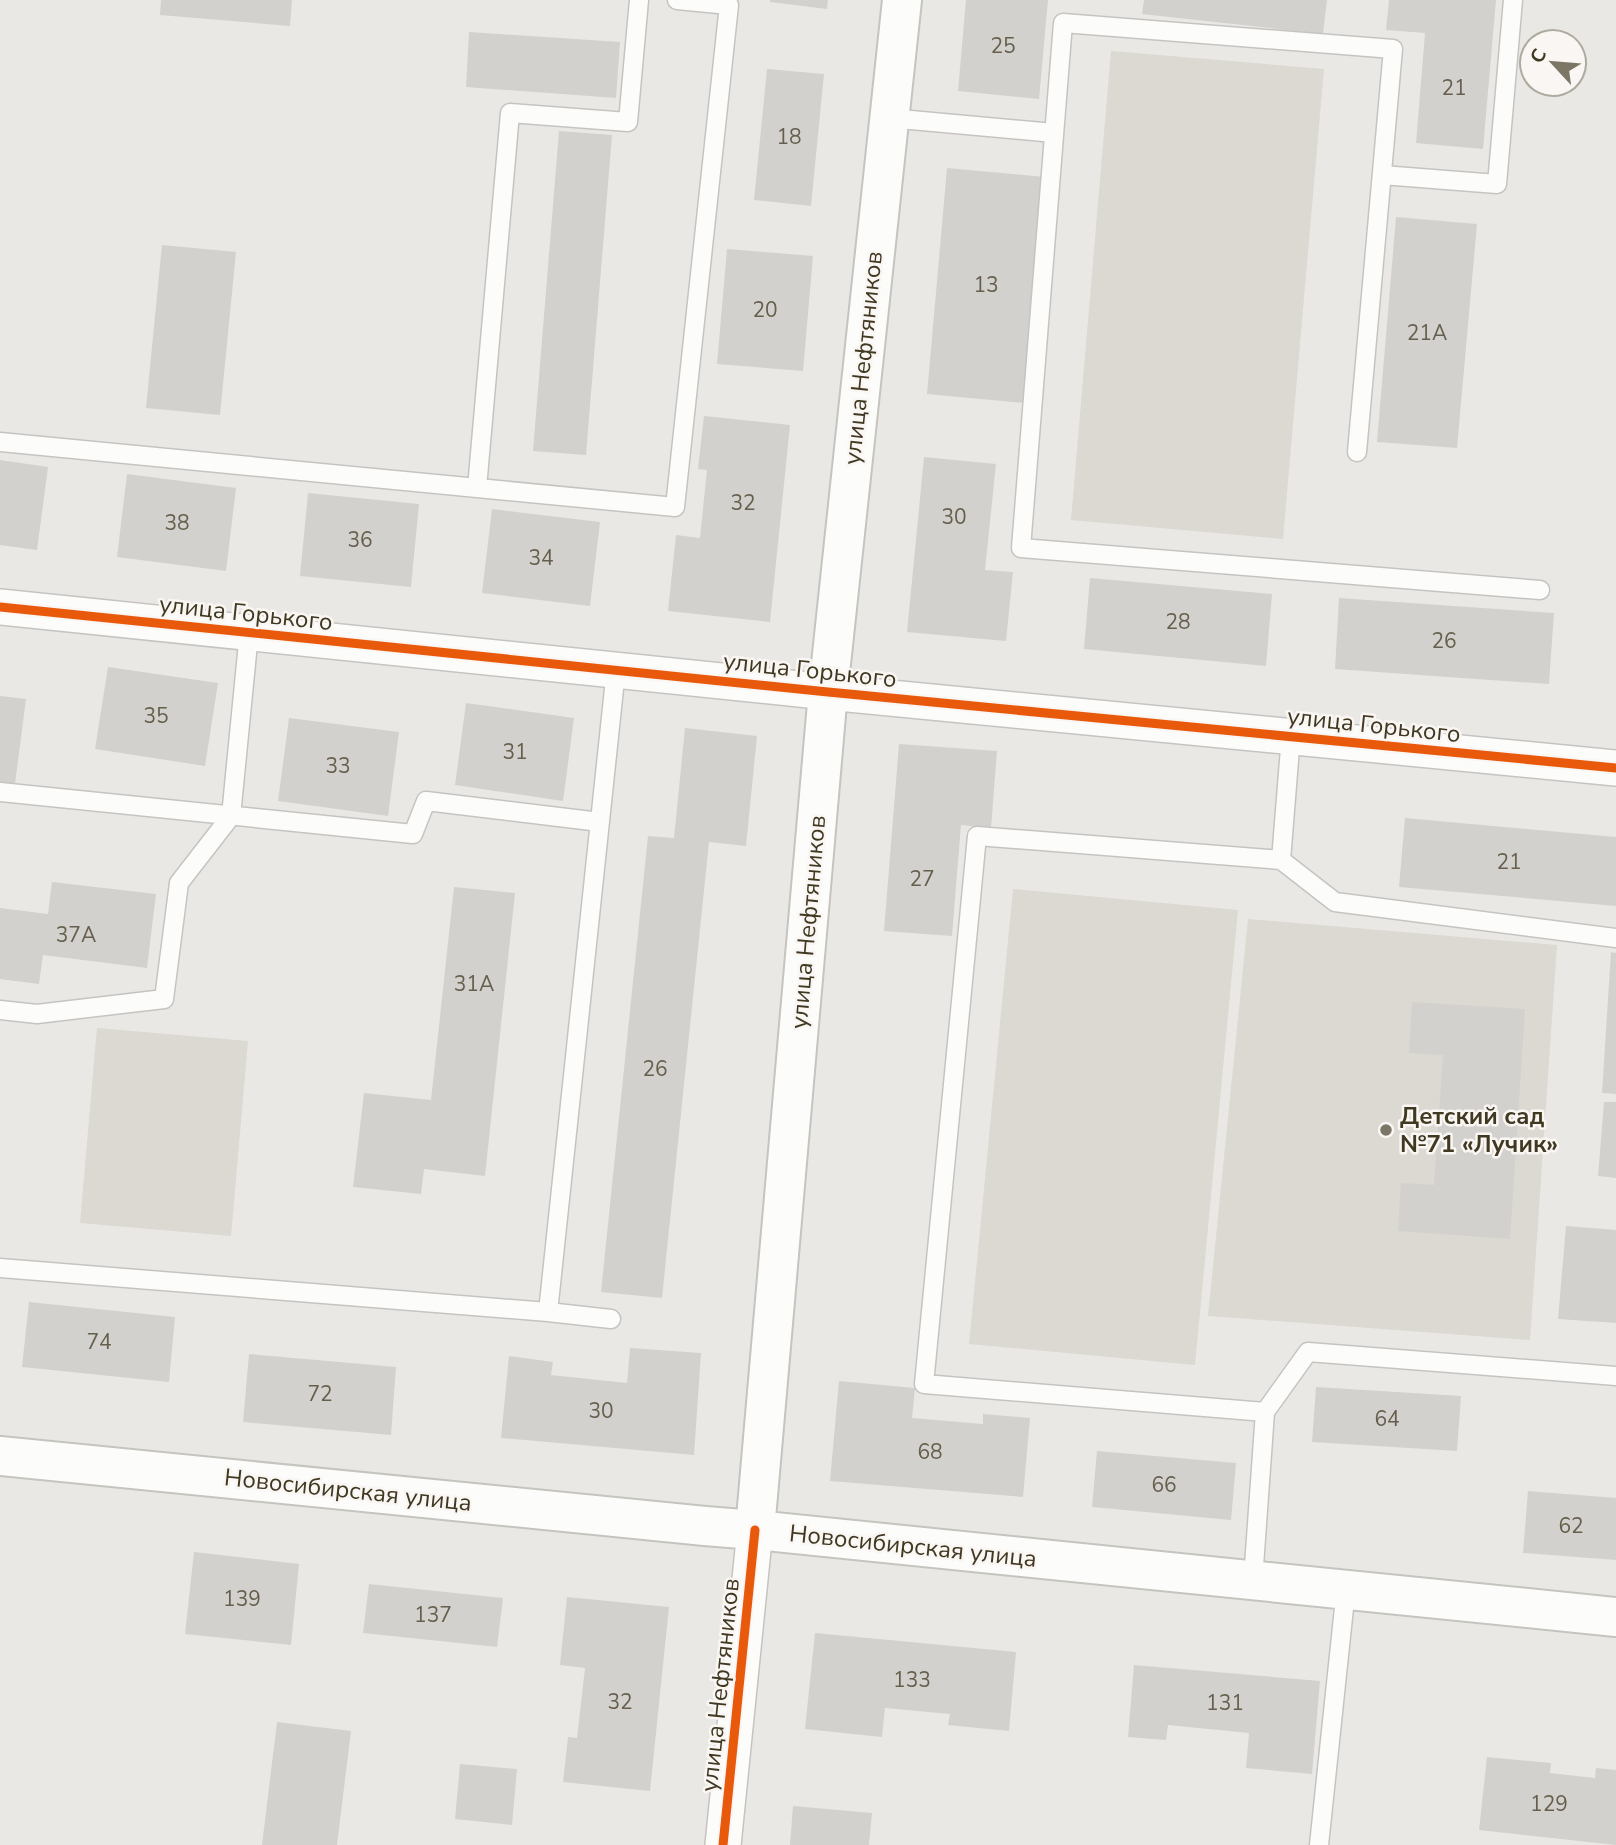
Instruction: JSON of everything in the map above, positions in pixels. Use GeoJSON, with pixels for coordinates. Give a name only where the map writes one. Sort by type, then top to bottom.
{"type":"FeatureCollection","features":[{"type":"Feature","properties":{"kind":"main road","name":"улица Нефтяников"},"geometry":{"type":"LineString","coordinates":[[755,1530],[828,692],[902,0]]}},
{"type":"Feature","properties":{"kind":"main road","name":"Новосибирская улица"},"geometry":{"type":"LineString","coordinates":[[0,1456],[1616,1617]]}},
{"type":"Feature","properties":{"kind":"street","name":"улица Горького"},"geometry":{"type":"LineString","coordinates":[[0,607],[828,692],[1616,768]]}},
{"type":"Feature","properties":{"kind":"street","name":"улица Нефтяников"},"geometry":{"type":"LineString","coordinates":[[723,1845],[755,1530]]}},
{"type":"Feature","properties":{"kind":"lane"},"geometry":{"type":"LineString","coordinates":[[477,488],[510,113],[628,122],[639,0]]}},
{"type":"Feature","properties":{"kind":"lane"},"geometry":{"type":"LineString","coordinates":[[0,442],[675,507],[729,5],[677,0]]}},
{"type":"Feature","properties":{"kind":"lane"},"geometry":{"type":"LineString","coordinates":[[1382,175],[1497,184],[1513,0]]}},
{"type":"Feature","properties":{"kind":"lane"},"geometry":{"type":"LineString","coordinates":[[1357,452],[1393,48],[1063,23],[1021,548],[1540,590]]}},
{"type":"Feature","properties":{"kind":"lane"},"geometry":{"type":"LineString","coordinates":[[889,118],[1054,133]]}},
{"type":"Feature","properties":{"kind":"lane"},"geometry":{"type":"LineString","coordinates":[[0,1010],[37,1014],[164,999],[179,883],[231,816],[249,633]]}},
{"type":"Feature","properties":{"kind":"lane"},"geometry":{"type":"LineString","coordinates":[[548,1312],[616,670]]}},
{"type":"Feature","properties":{"kind":"lane"},"geometry":{"type":"LineString","coordinates":[[1281,860],[1291,736]]}},
{"type":"Feature","properties":{"kind":"lane"},"geometry":{"type":"LineString","coordinates":[[0,792],[413,834],[426,802],[600,822]]}},
{"type":"Feature","properties":{"kind":"lane"},"geometry":{"type":"LineString","coordinates":[[1265,1412],[925,1384],[977,836],[1281,860],[1335,902],[1616,938]]}},
{"type":"Feature","properties":{"kind":"lane"},"geometry":{"type":"LineString","coordinates":[[0,1268],[611,1319]]}},
{"type":"Feature","properties":{"kind":"lane"},"geometry":{"type":"LineString","coordinates":[[1253,1580],[1265,1412],[1308,1352],[1616,1376]]}},
{"type":"Feature","properties":{"kind":"lane"},"geometry":{"type":"LineString","coordinates":[[1320,1845],[1346,1590]]}},
{"type":"Feature","properties":{"kind":"shaded area"},"geometry":{"type":"Polygon","coordinates":[[[1111,51],[1324,69],[1283,539],[1071,520],[1111,51]]]}},
{"type":"Feature","properties":{"kind":"shaded area"},"geometry":{"type":"Polygon","coordinates":[[[1013,889],[1238,910],[1195,1365],[969,1344],[1013,889]]]}},
{"type":"Feature","properties":{"kind":"shaded area","name":"Детский сад №71 «Лучик»"},"geometry":{"type":"Polygon","coordinates":[[[1248,919],[1557,945],[1530,1340],[1208,1316],[1248,919]]]}},
{"type":"Feature","properties":{"kind":"shaded area"},"geometry":{"type":"Polygon","coordinates":[[[97,1028],[248,1041],[231,1236],[80,1223],[97,1028]]]}},
{"type":"Feature","properties":{"kind":"building"},"geometry":{"type":"Polygon","coordinates":[[[161,0],[292,0],[290,26],[160,15],[161,0]]]}},
{"type":"Feature","properties":{"kind":"building"},"geometry":{"type":"Polygon","coordinates":[[[770,0],[828,0],[827,9],[770,0]]]}},
{"type":"Feature","properties":{"kind":"building"},"geometry":{"type":"Polygon","coordinates":[[[966,0],[1048,0],[1039,99],[958,91],[966,0]]]}},
{"type":"Feature","properties":{"kind":"building"},"geometry":{"type":"Polygon","coordinates":[[[1144,0],[1327,0],[1323,34],[1142,14],[1144,0]]]}},
{"type":"Feature","properties":{"kind":"building"},"geometry":{"type":"Polygon","coordinates":[[[1389,0],[1496,0],[1483,149],[1416,143],[1425,33],[1386,30],[1389,0]]]}},
{"type":"Feature","properties":{"kind":"building"},"geometry":{"type":"Polygon","coordinates":[[[469,32],[620,42],[616,98],[466,87],[469,32]]]}},
{"type":"Feature","properties":{"kind":"building"},"geometry":{"type":"Polygon","coordinates":[[[767,69],[824,74],[811,206],[754,200],[767,69]]]}},
{"type":"Feature","properties":{"kind":"building"},"geometry":{"type":"Polygon","coordinates":[[[559,131],[612,135],[586,455],[533,451],[559,131]]]}},
{"type":"Feature","properties":{"kind":"building"},"geometry":{"type":"Polygon","coordinates":[[[947,168],[1045,177],[1024,403],[927,394],[947,168]]]}},
{"type":"Feature","properties":{"kind":"building"},"geometry":{"type":"Polygon","coordinates":[[[1396,217],[1477,224],[1457,448],[1377,442],[1396,217]]]}},
{"type":"Feature","properties":{"kind":"building"},"geometry":{"type":"Polygon","coordinates":[[[162,245],[236,252],[220,415],[146,408],[162,245]]]}},
{"type":"Feature","properties":{"kind":"building"},"geometry":{"type":"Polygon","coordinates":[[[727,249],[813,256],[803,371],[717,364],[727,249]]]}},
{"type":"Feature","properties":{"kind":"building"},"geometry":{"type":"Polygon","coordinates":[[[704,416],[790,425],[770,622],[668,611],[676,535],[700,538],[707,470],[698,469],[704,416]]]}},
{"type":"Feature","properties":{"kind":"building"},"geometry":{"type":"Polygon","coordinates":[[[924,457],[996,464],[985,570],[1013,572],[1006,641],[907,632],[924,457]]]}},
{"type":"Feature","properties":{"kind":"building"},"geometry":{"type":"Polygon","coordinates":[[[0,460],[48,467],[37,550],[0,545],[0,460]]]}},
{"type":"Feature","properties":{"kind":"building"},"geometry":{"type":"Polygon","coordinates":[[[127,474],[236,488],[226,571],[117,557],[127,474]]]}},
{"type":"Feature","properties":{"kind":"building"},"geometry":{"type":"Polygon","coordinates":[[[308,493],[419,504],[411,587],[300,576],[308,493]]]}},
{"type":"Feature","properties":{"kind":"building"},"geometry":{"type":"Polygon","coordinates":[[[492,509],[600,522],[590,606],[482,593],[492,509]]]}},
{"type":"Feature","properties":{"kind":"building"},"geometry":{"type":"Polygon","coordinates":[[[1090,578],[1272,594],[1266,666],[1084,649],[1090,578]]]}},
{"type":"Feature","properties":{"kind":"building"},"geometry":{"type":"Polygon","coordinates":[[[1339,598],[1554,613],[1549,684],[1335,669],[1339,598]]]}},
{"type":"Feature","properties":{"kind":"building"},"geometry":{"type":"Polygon","coordinates":[[[108,667],[218,683],[205,766],[95,749],[108,667]]]}},
{"type":"Feature","properties":{"kind":"building"},"geometry":{"type":"Polygon","coordinates":[[[0,696],[26,699],[15,784],[0,782],[0,696]]]}},
{"type":"Feature","properties":{"kind":"building"},"geometry":{"type":"Polygon","coordinates":[[[466,703],[574,718],[563,801],[455,785],[466,703]]]}},
{"type":"Feature","properties":{"kind":"building"},"geometry":{"type":"Polygon","coordinates":[[[289,718],[399,732],[388,816],[278,801],[289,718]]]}},
{"type":"Feature","properties":{"kind":"building"},"geometry":{"type":"Polygon","coordinates":[[[685,728],[757,736],[746,846],[709,842],[662,1298],[601,1292],[648,836],[674,838],[685,728]]]}},
{"type":"Feature","properties":{"kind":"building"},"geometry":{"type":"Polygon","coordinates":[[[899,744],[997,751],[991,828],[961,825],[952,936],[884,931],[899,744]]]}},
{"type":"Feature","properties":{"kind":"building"},"geometry":{"type":"Polygon","coordinates":[[[1405,818],[1616,837],[1616,906],[1399,887],[1405,818]]]}},
{"type":"Feature","properties":{"kind":"building"},"geometry":{"type":"Polygon","coordinates":[[[52,882],[156,894],[147,968],[43,955],[39,984],[0,979],[0,908],[48,914],[52,882]]]}},
{"type":"Feature","properties":{"kind":"building"},"geometry":{"type":"Polygon","coordinates":[[[454,887],[515,893],[485,1176],[424,1169],[421,1194],[353,1187],[364,1093],[431,1100],[454,887]]]}},
{"type":"Feature","properties":{"kind":"building"},"geometry":{"type":"Polygon","coordinates":[[[1611,952],[1616,953],[1616,1094],[1602,1093],[1611,952]]]}},
{"type":"Feature","properties":{"kind":"building"},"geometry":{"type":"Polygon","coordinates":[[[1412,1002],[1525,1009],[1510,1239],[1398,1231],[1401,1183],[1434,1185],[1443,1055],[1409,1053],[1412,1002]]]}},
{"type":"Feature","properties":{"kind":"building"},"geometry":{"type":"Polygon","coordinates":[[[1604,1102],[1616,1102],[1616,1178],[1598,1176],[1604,1102]]]}},
{"type":"Feature","properties":{"kind":"building"},"geometry":{"type":"Polygon","coordinates":[[[1566,1226],[1616,1230],[1616,1323],[1558,1319],[1566,1226]]]}},
{"type":"Feature","properties":{"kind":"building"},"geometry":{"type":"Polygon","coordinates":[[[29,1302],[175,1317],[169,1382],[22,1367],[29,1302]]]}},
{"type":"Feature","properties":{"kind":"building"},"geometry":{"type":"Polygon","coordinates":[[[630,1348],[701,1353],[694,1455],[501,1438],[509,1356],[553,1362],[551,1375],[627,1383],[630,1348]]]}},
{"type":"Feature","properties":{"kind":"building"},"geometry":{"type":"Polygon","coordinates":[[[249,1354],[396,1367],[391,1435],[243,1422],[249,1354]]]}},
{"type":"Feature","properties":{"kind":"building"},"geometry":{"type":"Polygon","coordinates":[[[839,1381],[915,1388],[912,1418],[983,1424],[983,1414],[1030,1418],[1023,1497],[830,1481],[839,1381]]]}},
{"type":"Feature","properties":{"kind":"building"},"geometry":{"type":"Polygon","coordinates":[[[1316,1387],[1461,1396],[1457,1451],[1312,1442],[1316,1387]]]}},
{"type":"Feature","properties":{"kind":"building"},"geometry":{"type":"Polygon","coordinates":[[[1097,1451],[1236,1463],[1231,1520],[1092,1507],[1097,1451]]]}},
{"type":"Feature","properties":{"kind":"building"},"geometry":{"type":"Polygon","coordinates":[[[1528,1491],[1616,1498],[1616,1560],[1523,1553],[1528,1491]]]}},
{"type":"Feature","properties":{"kind":"building"},"geometry":{"type":"Polygon","coordinates":[[[194,1552],[299,1564],[291,1645],[185,1634],[194,1552]]]}},
{"type":"Feature","properties":{"kind":"building"},"geometry":{"type":"Polygon","coordinates":[[[369,1584],[503,1598],[497,1647],[363,1633],[369,1584]]]}},
{"type":"Feature","properties":{"kind":"building"},"geometry":{"type":"Polygon","coordinates":[[[567,1597],[669,1607],[650,1791],[563,1782],[568,1737],[577,1738],[585,1668],[560,1665],[567,1597]]]}},
{"type":"Feature","properties":{"kind":"building"},"geometry":{"type":"Polygon","coordinates":[[[815,1633],[1016,1652],[1009,1731],[948,1725],[950,1714],[885,1708],[882,1737],[805,1729],[815,1633]]]}},
{"type":"Feature","properties":{"kind":"building"},"geometry":{"type":"Polygon","coordinates":[[[1134,1665],[1320,1681],[1312,1774],[1246,1768],[1249,1733],[1168,1725],[1166,1740],[1128,1737],[1134,1665]]]}},
{"type":"Feature","properties":{"kind":"building"},"geometry":{"type":"Polygon","coordinates":[[[277,1722],[351,1731],[337,1845],[262,1845],[277,1722]]]}},
{"type":"Feature","properties":{"kind":"building"},"geometry":{"type":"Polygon","coordinates":[[[1487,1757],[1551,1763],[1550,1773],[1595,1778],[1596,1768],[1616,1770],[1616,1845],[1479,1830],[1487,1757]]]}},
{"type":"Feature","properties":{"kind":"building"},"geometry":{"type":"Polygon","coordinates":[[[460,1764],[517,1769],[512,1825],[455,1819],[460,1764]]]}},
{"type":"Feature","properties":{"kind":"building"},"geometry":{"type":"Polygon","coordinates":[[[793,1806],[872,1813],[869,1845],[790,1845],[793,1806]]]}},
{"type":"Feature","properties":{"kind":"cycle path"},"geometry":{"type":"LineString","coordinates":[[0,607],[828,692],[1616,768]]}},
{"type":"Feature","properties":{"kind":"cycle path"},"geometry":{"type":"LineString","coordinates":[[723,1845],[755,1530]]}},
{"type":"Feature","properties":{"kind":"place","name":"Детский сад №71 «Лучик»"},"geometry":{"type":"Point","coordinates":[1386,1130]}}]}
